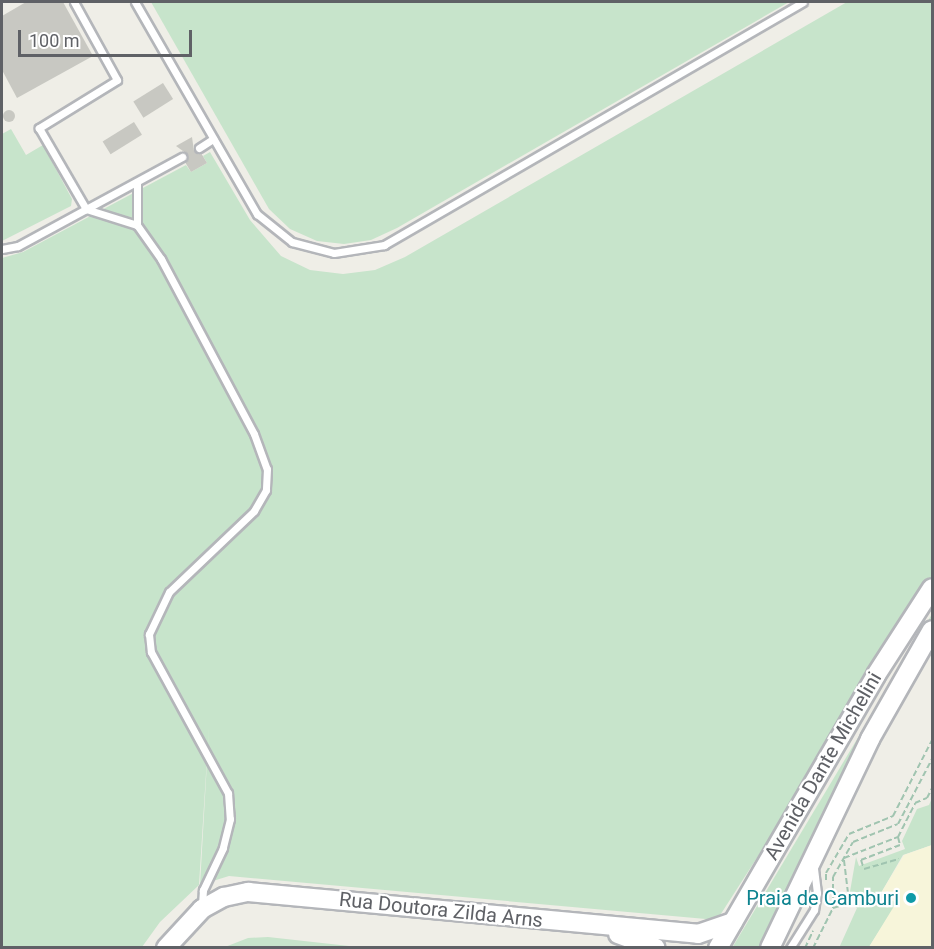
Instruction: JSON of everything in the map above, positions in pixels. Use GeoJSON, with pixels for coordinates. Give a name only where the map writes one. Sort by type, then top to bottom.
{"type":"FeatureCollection","features":[{"type":"Feature","properties":{"kind":"main road","name":"Avenida Dante Michelini"},"geometry":{"type":"LineString","coordinates":[[718,948],[876,675],[933,588]]}},
{"type":"Feature","properties":{"kind":"main road","name":"Avenida Dante Michelini"},"geometry":{"type":"LineString","coordinates":[[770,948],[870,739],[933,630]]}},
{"type":"Feature","properties":{"kind":"main road","name":"Rua Doutora Zilda Arns"},"geometry":{"type":"LineString","coordinates":[[166,948],[202,909],[237,894],[263,892],[698,934],[733,922]]}},
{"type":"Feature","properties":{"kind":"main road"},"geometry":{"type":"LineString","coordinates":[[588,925],[656,948]]}},
{"type":"Feature","properties":{"kind":"lane"},"geometry":{"type":"LineString","coordinates":[[74,2],[117,80],[39,128],[86,209],[137,225]]}},
{"type":"Feature","properties":{"kind":"lane"},"geometry":{"type":"LineString","coordinates":[[135,2],[257,214],[274,230],[315,251],[356,252],[384,245],[803,2]]}},
{"type":"Feature","properties":{"kind":"lane"},"geometry":{"type":"LineString","coordinates":[[198,148],[213,139]]}},
{"type":"Feature","properties":{"kind":"lane"},"geometry":{"type":"LineString","coordinates":[[2,249],[18,246],[182,157]]}},
{"type":"Feature","properties":{"kind":"lane"},"geometry":{"type":"LineString","coordinates":[[137,182],[137,225],[161,259],[213,352],[255,434],[267,470],[266,490],[254,511],[169,592],[149,634],[151,652],[228,793],[227,829],[203,890],[202,909]]}},
{"type":"Feature","properties":{"kind":"lane"},"geometry":{"type":"LineString","coordinates":[[790,948],[814,910],[817,893],[813,861]]}},
{"type":"Feature","properties":{"kind":"path"},"geometry":{"type":"LineString","coordinates":[[825,883],[826,873],[849,834],[893,816],[933,740]]}},
{"type":"Feature","properties":{"kind":"path"},"geometry":{"type":"LineString","coordinates":[[813,948],[833,908],[833,877],[853,842],[898,824],[933,759]]}},
{"type":"Feature","properties":{"kind":"path"},"geometry":{"type":"LineString","coordinates":[[899,859],[864,869],[861,860],[900,846],[898,837],[915,803],[927,798],[933,788]]}},
{"type":"Feature","properties":{"kind":"path"},"geometry":{"type":"LineString","coordinates":[[844,858],[898,837]]}},
{"type":"Feature","properties":{"kind":"path"},"geometry":{"type":"LineString","coordinates":[[833,908],[840,906],[848,893],[848,867],[844,858]]}},
{"type":"Feature","properties":{"kind":"path"},"geometry":{"type":"LineString","coordinates":[[805,948],[817,921]]}},
{"type":"Feature","properties":{"kind":"green space"},"geometry":{"type":"Polygon","coordinates":[[[151,2],[789,2],[397,228],[371,240],[344,244],[317,241],[290,229],[269,209],[151,2]]]}},
{"type":"Feature","properties":{"kind":"green space"},"geometry":{"type":"Polygon","coordinates":[[[847,2],[932,2],[932,585],[717,920],[229,876],[200,885],[209,726],[199,885],[160,922],[142,947],[2,947],[2,258],[23,252],[186,165],[191,172],[207,163],[203,156],[210,152],[250,220],[281,256],[310,270],[343,274],[375,270],[405,257],[847,2]]]}},
{"type":"Feature","properties":{"kind":"green space"},"geometry":{"type":"Polygon","coordinates":[[[11,129],[26,155],[43,145],[72,199],[71,206],[2,241],[2,134],[11,129]]]}},
{"type":"Feature","properties":{"kind":"green space"},"geometry":{"type":"Polygon","coordinates":[[[932,614],[932,624],[765,947],[732,948],[932,614]]]}},
{"type":"Feature","properties":{"kind":"green space"},"geometry":{"type":"Polygon","coordinates":[[[932,798],[932,845],[903,855],[881,893],[897,903],[869,947],[839,948],[857,908],[848,903],[856,857],[859,866],[905,849],[902,841],[917,809],[929,805],[932,798]]]}},
{"type":"Feature","properties":{"kind":"green space"},"geometry":{"type":"Polygon","coordinates":[[[268,937],[358,947],[225,947],[248,938],[268,937]]]}},
{"type":"Feature","properties":{"kind":"sand","name":"Praia de Camburi"},"geometry":{"type":"Polygon","coordinates":[[[932,845],[932,947],[869,947],[896,903],[881,893],[904,855],[932,845]]]}},
{"type":"Feature","properties":{"kind":"building"},"geometry":{"type":"Polygon","coordinates":[[[26,2],[63,2],[93,56],[17,98],[2,70],[2,16],[26,2]]]}},
{"type":"Feature","properties":{"kind":"building"},"geometry":{"type":"Polygon","coordinates":[[[163,83],[173,99],[143,118],[133,102],[163,83]]]}},
{"type":"Feature","properties":{"kind":"building"},"geometry":{"type":"Polygon","coordinates":[[[11,110],[15,116],[11,122],[7,122],[3,114],[11,110]]]}},
{"type":"Feature","properties":{"kind":"building"},"geometry":{"type":"Polygon","coordinates":[[[134,122],[142,135],[111,154],[103,142],[134,122]]]}},
{"type":"Feature","properties":{"kind":"building"},"geometry":{"type":"Polygon","coordinates":[[[192,137],[194,151],[201,153],[207,163],[191,172],[185,162],[187,154],[176,146],[192,137]]]}},
{"type":"Feature","properties":{"kind":"place","name":"Praia de Camburi"},"geometry":{"type":"Point","coordinates":[911,898]}}]}
